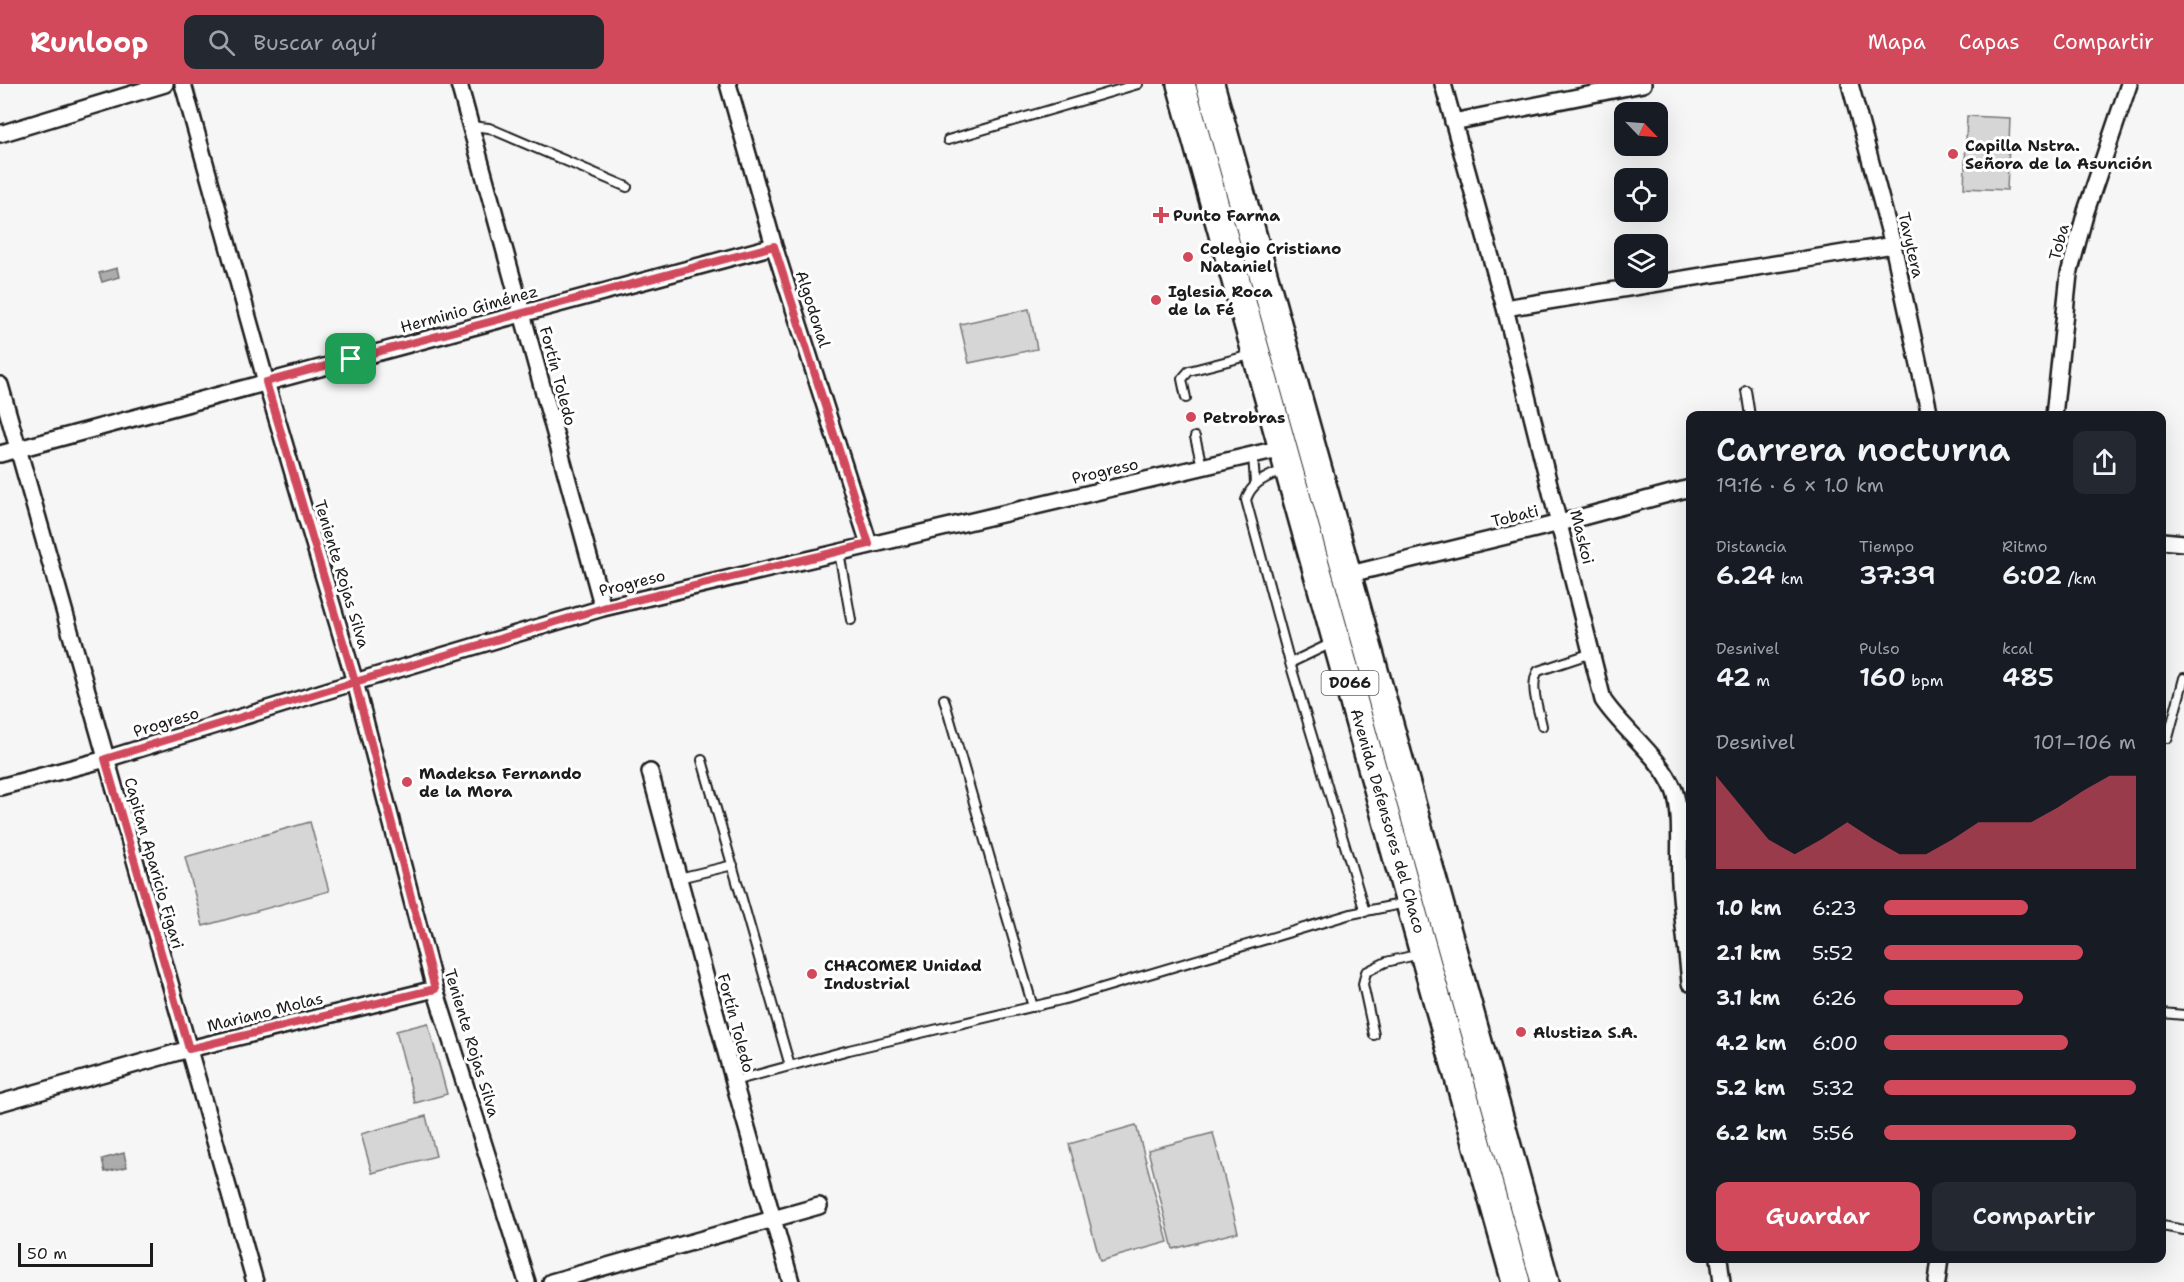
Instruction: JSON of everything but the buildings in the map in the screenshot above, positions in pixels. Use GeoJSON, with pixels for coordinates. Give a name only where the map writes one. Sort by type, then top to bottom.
{"type":"FeatureCollection","features":[{"type":"Feature","properties":{"kind":"highway","name":"Avenida Defensores del Chaco"},"geometry":{"type":"LineString","coordinates":[[1181,84],[1516,1282]]}},
{"type":"Feature","properties":{"kind":"highway","name":"Avenida Defensores del Chaco"},"geometry":{"type":"LineString","coordinates":[[1210,84],[1545,1282]]}},
{"type":"Feature","properties":{"kind":"street"},"geometry":{"type":"LineString","coordinates":[[0,134],[165,84]]}},
{"type":"Feature","properties":{"kind":"street","name":"Teniente Rojas Silva"},"geometry":{"type":"LineString","coordinates":[[183,84],[266,382],[355,682],[435,989],[527,1282]]}},
{"type":"Feature","properties":{"kind":"street","name":"Fortín Toledo"},"geometry":{"type":"LineString","coordinates":[[459,84],[603,608]]}},
{"type":"Feature","properties":{"kind":"street","name":"Algodonal"},"geometry":{"type":"LineString","coordinates":[[728,84],[774,246],[869,544]]}},
{"type":"Feature","properties":{"kind":"street","name":"Maskoi"},"geometry":{"type":"LineString","coordinates":[[1443,84],[1505,308],[1603,700],[1667,776],[1675,791],[1685,843],[1680,882],[1686,943]]}},
{"type":"Feature","properties":{"kind":"street"},"geometry":{"type":"LineString","coordinates":[[1453,122],[1643,84]]}},
{"type":"Feature","properties":{"kind":"street","name":"Tavytera"},"geometry":{"type":"LineString","coordinates":[[1850,84],[1893,245],[1929,411]]}},
{"type":"Feature","properties":{"kind":"street","name":"Toba"},"geometry":{"type":"LineString","coordinates":[[2055,411],[2069,274],[2086,212],[2129,84]]}},
{"type":"Feature","properties":{"kind":"street"},"geometry":{"type":"LineString","coordinates":[[1505,308],[1893,245]]}},
{"type":"Feature","properties":{"kind":"street","name":"Herminio Giménez"},"geometry":{"type":"LineString","coordinates":[[0,454],[774,246]]}},
{"type":"Feature","properties":{"kind":"street","name":"Capitan Aparicio Figari"},"geometry":{"type":"LineString","coordinates":[[0,385],[255,1282]]}},
{"type":"Feature","properties":{"kind":"street","name":"Progreso"},"geometry":{"type":"LineString","coordinates":[[0,787],[105,759],[603,608],[1253,454],[1286,458]]}},
{"type":"Feature","properties":{"kind":"street","name":"Tobati"},"geometry":{"type":"LineString","coordinates":[[1346,575],[1560,523],[1686,489]]}},
{"type":"Feature","properties":{"kind":"street"},"geometry":{"type":"LineString","coordinates":[[2166,541],[2184,543]]}},
{"type":"Feature","properties":{"kind":"street","name":"Fortín Toledo"},"geometry":{"type":"LineString","coordinates":[[650,772],[791,1282]]}},
{"type":"Feature","properties":{"kind":"street","name":"Mariano Molas"},"geometry":{"type":"LineString","coordinates":[[0,1103],[189,1049],[435,989]]}},
{"type":"Feature","properties":{"kind":"street"},"geometry":{"type":"LineString","coordinates":[[551,1282],[819,1206]]}},
{"type":"Feature","properties":{"kind":"street"},"geometry":{"type":"LineString","coordinates":[[1720,1263],[1722,1282]]}},
{"type":"Feature","properties":{"kind":"street"},"geometry":{"type":"LineString","coordinates":[[1937,1282],[1939,1263]]}},
{"type":"Feature","properties":{"kind":"lane"},"geometry":{"type":"LineString","coordinates":[[948,140],[1138,84]]}},
{"type":"Feature","properties":{"kind":"lane"},"geometry":{"type":"LineString","coordinates":[[471,126],[489,128],[627,187]]}},
{"type":"Feature","properties":{"kind":"lane"},"geometry":{"type":"LineString","coordinates":[[1186,398],[1182,379],[1189,371],[1256,354]]}},
{"type":"Feature","properties":{"kind":"lane"},"geometry":{"type":"LineString","coordinates":[[1746,390],[1749,411]]}},
{"type":"Feature","properties":{"kind":"lane"},"geometry":{"type":"LineString","coordinates":[[1195,437],[1202,466]]}},
{"type":"Feature","properties":{"kind":"lane"},"geometry":{"type":"LineString","coordinates":[[1253,454],[1256,483]]}},
{"type":"Feature","properties":{"kind":"lane"},"geometry":{"type":"LineString","coordinates":[[1286,458],[1249,490],[1246,500],[1290,663],[1365,912]]}},
{"type":"Feature","properties":{"kind":"lane"},"geometry":{"type":"LineString","coordinates":[[838,552],[851,620]]}},
{"type":"Feature","properties":{"kind":"lane"},"geometry":{"type":"LineString","coordinates":[[1290,663],[1338,640]]}},
{"type":"Feature","properties":{"kind":"lane"},"geometry":{"type":"LineString","coordinates":[[1542,726],[1534,685],[1534,677],[1538,671],[1592,653]]}},
{"type":"Feature","properties":{"kind":"lane"},"geometry":{"type":"LineString","coordinates":[[2168,738],[2184,678]]}},
{"type":"Feature","properties":{"kind":"lane"},"geometry":{"type":"LineString","coordinates":[[944,699],[1033,1007]]}},
{"type":"Feature","properties":{"kind":"lane"},"geometry":{"type":"LineString","coordinates":[[702,760],[790,1066]]}},
{"type":"Feature","properties":{"kind":"lane"},"geometry":{"type":"LineString","coordinates":[[679,878],[732,865]]}},
{"type":"Feature","properties":{"kind":"lane"},"geometry":{"type":"LineString","coordinates":[[734,1081],[849,1050],[1033,1007],[1365,912],[1411,903]]}},
{"type":"Feature","properties":{"kind":"lane"},"geometry":{"type":"LineString","coordinates":[[1374,1035],[1362,984],[1366,972],[1386,962],[1425,953]]}},
{"type":"Feature","properties":{"kind":"lane"},"geometry":{"type":"LineString","coordinates":[[2166,1013],[2184,1015]]}},
{"type":"Feature","properties":{"kind":"lane"},"geometry":{"type":"LineString","coordinates":[[2166,1227],[2184,1230]]}},
{"type":"Feature","properties":{"kind":"shaded area"},"geometry":{"type":"Polygon","coordinates":[[[1967,116],[2010,118],[2007,190],[1964,188],[1967,116]]]}},
{"type":"Feature","properties":{"kind":"shaded area"},"geometry":{"type":"Polygon","coordinates":[[[117,268],[119,277],[102,282],[99,273],[117,268]]]}},
{"type":"Feature","properties":{"kind":"shaded area"},"geometry":{"type":"Polygon","coordinates":[[[1029,309],[1037,349],[969,363],[960,324],[1029,309]]]}},
{"type":"Feature","properties":{"kind":"shaded area"},"geometry":{"type":"Polygon","coordinates":[[[310,822],[329,891],[203,926],[185,857],[310,822]]]}},
{"type":"Feature","properties":{"kind":"shaded area"},"geometry":{"type":"Polygon","coordinates":[[[428,1023],[447,1094],[415,1103],[396,1031],[428,1023]]]}},
{"type":"Feature","properties":{"kind":"shaded area"},"geometry":{"type":"Polygon","coordinates":[[[426,1116],[436,1156],[372,1173],[361,1134],[426,1116]]]}},
{"type":"Feature","properties":{"kind":"shaded area"},"geometry":{"type":"Polygon","coordinates":[[[1136,1125],[1168,1242],[1100,1261],[1069,1144],[1136,1125]]]}},
{"type":"Feature","properties":{"kind":"shaded area"},"geometry":{"type":"Polygon","coordinates":[[[1213,1133],[1238,1232],[1173,1249],[1148,1150],[1213,1133]]]}},
{"type":"Feature","properties":{"kind":"shaded area"},"geometry":{"type":"Polygon","coordinates":[[[124,1153],[127,1167],[105,1172],[102,1159],[124,1153]]]}},
{"type":"Feature","properties":{"kind":"place","name":"Capilla Nstra. Señora de la Asunción"},"geometry":{"type":"Point","coordinates":[1953,154]}},
{"type":"Feature","properties":{"kind":"place","name":"Punto Farma"},"geometry":{"type":"Point","coordinates":[1161,215]}},
{"type":"Feature","properties":{"kind":"place","name":"Colegio Cristiano Nataniel"},"geometry":{"type":"Point","coordinates":[1188,257]}},
{"type":"Feature","properties":{"kind":"place","name":"Iglesia Roca de la Fé"},"geometry":{"type":"Point","coordinates":[1156,300]}},
{"type":"Feature","properties":{"kind":"place","name":"Petrobras"},"geometry":{"type":"Point","coordinates":[1191,417]}},
{"type":"Feature","properties":{"kind":"place","name":"Madeksa Fernando de la Mora"},"geometry":{"type":"Point","coordinates":[407,782]}},
{"type":"Feature","properties":{"kind":"place","name":"CHACOMER Unidad Industrial"},"geometry":{"type":"Point","coordinates":[812,974]}},
{"type":"Feature","properties":{"kind":"place","name":"Alustiza S.A."},"geometry":{"type":"Point","coordinates":[1521,1032]}},
{"type":"Feature","properties":{"kind":"route"},"geometry":{"type":"LineString","coordinates":[[351,359],[266,382],[355,682],[105,759],[189,1049],[435,989],[355,682],[603,608],[869,544],[774,246],[351,359]]}}]}
